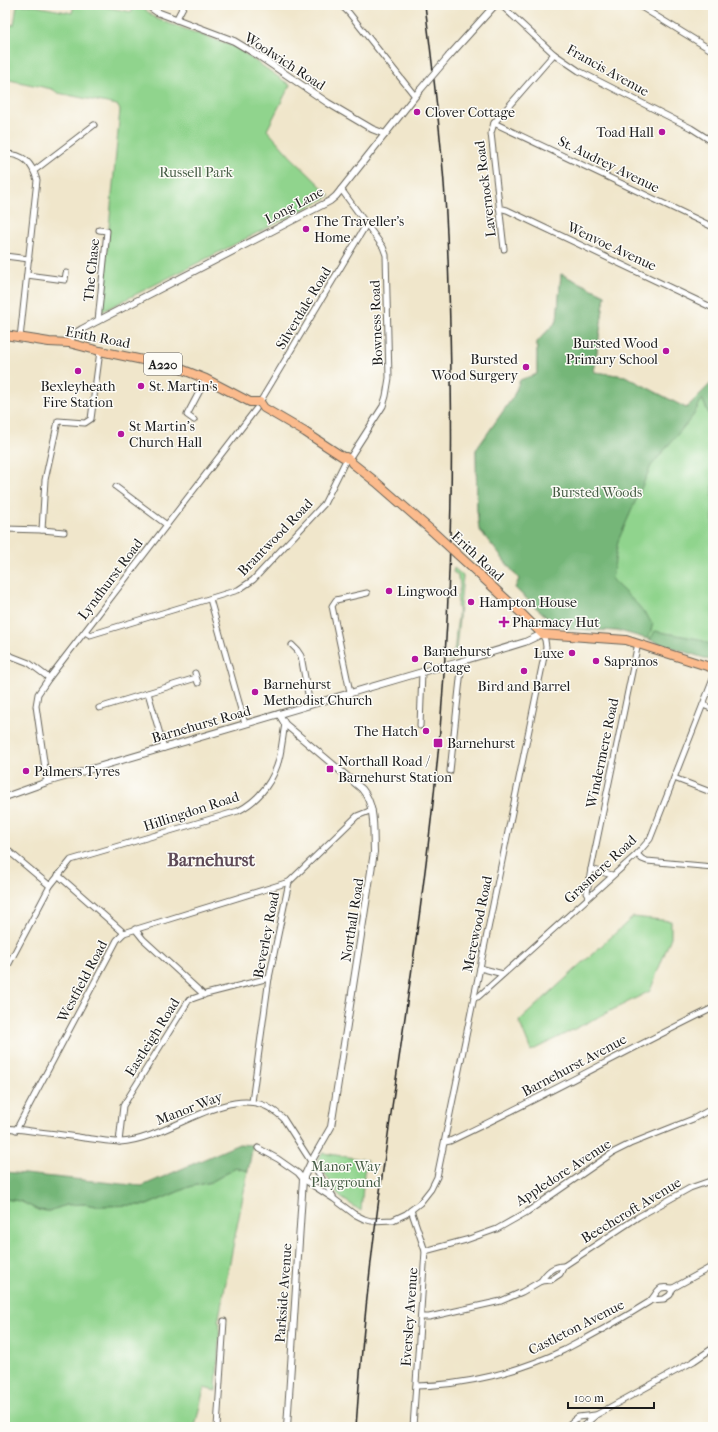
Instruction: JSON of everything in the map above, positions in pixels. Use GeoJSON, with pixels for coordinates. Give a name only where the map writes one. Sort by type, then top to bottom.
{"type":"FeatureCollection","features":[{"type":"Feature","properties":{"kind":"main road","name":"Erith Road"},"geometry":{"type":"LineString","coordinates":[[5,335],[49,342],[69,343],[176,367],[206,379],[258,405],[305,432],[347,460],[376,482],[431,530],[542,634]]}},
{"type":"Feature","properties":{"kind":"main road"},"geometry":{"type":"LineString","coordinates":[[542,634],[613,638],[638,643],[713,668]]}},
{"type":"Feature","properties":{"kind":"street","name":"Woolwich Road"},"geometry":{"type":"LineString","coordinates":[[147,5],[157,12],[176,20],[234,41],[259,56],[328,103],[385,134]]}},
{"type":"Feature","properties":{"kind":"street"},"geometry":{"type":"LineString","coordinates":[[176,20],[184,5]]}},
{"type":"Feature","properties":{"kind":"street"},"geometry":{"type":"LineString","coordinates":[[341,5],[415,96]]}},
{"type":"Feature","properties":{"kind":"street","name":"Long Lane"},"geometry":{"type":"LineString","coordinates":[[69,343],[74,334],[330,201],[420,90],[495,5]]}},
{"type":"Feature","properties":{"kind":"street","name":"Francis Avenue"},"geometry":{"type":"LineString","coordinates":[[501,5],[554,54],[579,71],[691,128],[713,142]]}},
{"type":"Feature","properties":{"kind":"street"},"geometry":{"type":"LineString","coordinates":[[638,5],[713,51]]}},
{"type":"Feature","properties":{"kind":"street","name":"Lavernock Road"},"geometry":{"type":"LineString","coordinates":[[504,249],[491,133],[494,123],[554,54]]}},
{"type":"Feature","properties":{"kind":"street","name":"St. Audrey Avenue"},"geometry":{"type":"LineString","coordinates":[[494,123],[713,227]]}},
{"type":"Feature","properties":{"kind":"street"},"geometry":{"type":"LineString","coordinates":[[35,170],[94,125]]}},
{"type":"Feature","properties":{"kind":"street"},"geometry":{"type":"LineString","coordinates":[[5,154],[22,157],[35,170],[37,180],[20,338]]}},
{"type":"Feature","properties":{"kind":"street","name":"Bowness Road"},"geometry":{"type":"LineString","coordinates":[[341,189],[383,247],[386,254],[389,378],[383,406],[347,460]]}},
{"type":"Feature","properties":{"kind":"street","name":"Wenvoe Avenue"},"geometry":{"type":"LineString","coordinates":[[499,208],[507,210],[713,308]]}},
{"type":"Feature","properties":{"kind":"street","name":"Silverdale Road"},"geometry":{"type":"LineString","coordinates":[[258,405],[366,225]]}},
{"type":"Feature","properties":{"kind":"street","name":"The Chase"},"geometry":{"type":"LineString","coordinates":[[98,321],[107,231],[99,230]]}},
{"type":"Feature","properties":{"kind":"street"},"geometry":{"type":"LineString","coordinates":[[5,256],[29,259]]}},
{"type":"Feature","properties":{"kind":"street"},"geometry":{"type":"LineString","coordinates":[[27,275],[65,280],[66,273]]}},
{"type":"Feature","properties":{"kind":"street"},"geometry":{"type":"LineString","coordinates":[[42,530],[45,480],[58,421],[85,423],[91,419],[100,351]]}},
{"type":"Feature","properties":{"kind":"street"},"geometry":{"type":"LineString","coordinates":[[194,420],[187,415],[206,379]]}},
{"type":"Feature","properties":{"kind":"street","name":"Lyndhurst Road"},"geometry":{"type":"LineString","coordinates":[[47,782],[36,706],[38,694],[258,405]]}},
{"type":"Feature","properties":{"kind":"street","name":"Brantwood Road"},"geometry":{"type":"LineString","coordinates":[[85,632],[90,635],[238,590],[253,580],[324,504],[347,460]]}},
{"type":"Feature","properties":{"kind":"street"},"geometry":{"type":"LineString","coordinates":[[116,487],[167,525]]}},
{"type":"Feature","properties":{"kind":"street"},"geometry":{"type":"LineString","coordinates":[[5,530],[42,530],[64,532]]}},
{"type":"Feature","properties":{"kind":"street"},"geometry":{"type":"LineString","coordinates":[[350,692],[332,606],[336,600],[367,593]]}},
{"type":"Feature","properties":{"kind":"street"},"geometry":{"type":"LineString","coordinates":[[210,599],[245,724]]}},
{"type":"Feature","properties":{"kind":"street","name":"Barnehurst Road"},"geometry":{"type":"LineString","coordinates":[[5,797],[47,782],[350,692],[525,642],[542,634]]}},
{"type":"Feature","properties":{"kind":"street","name":"Merewood Road"},"geometry":{"type":"LineString","coordinates":[[258,1148],[278,1159],[298,1173],[303,1179],[354,1214],[371,1221],[393,1220],[399,1218],[420,1203],[431,1189],[437,1177],[445,1142],[546,647],[542,634]]}},
{"type":"Feature","properties":{"kind":"street","name":"Windermere Road"},"geometry":{"type":"LineString","coordinates":[[589,896],[587,892],[591,869],[638,643]]}},
{"type":"Feature","properties":{"kind":"street"},"geometry":{"type":"LineString","coordinates":[[292,645],[301,656],[310,705]]}},
{"type":"Feature","properties":{"kind":"street"},"geometry":{"type":"LineString","coordinates":[[5,652],[6,654],[29,664],[49,678]]}},
{"type":"Feature","properties":{"kind":"street"},"geometry":{"type":"LineString","coordinates":[[450,771],[459,662]]}},
{"type":"Feature","properties":{"kind":"street"},"geometry":{"type":"LineString","coordinates":[[420,726],[422,672]]}},
{"type":"Feature","properties":{"kind":"street"},"geometry":{"type":"LineString","coordinates":[[99,708],[196,678]]}},
{"type":"Feature","properties":{"kind":"street","name":"Grasmere Road"},"geometry":{"type":"LineString","coordinates":[[474,997],[478,997],[636,854],[650,839],[713,679]]}},
{"type":"Feature","properties":{"kind":"street"},"geometry":{"type":"LineString","coordinates":[[148,693],[164,748]]}},
{"type":"Feature","properties":{"kind":"street"},"geometry":{"type":"LineString","coordinates":[[703,705],[713,709]]}},
{"type":"Feature","properties":{"kind":"street","name":"Northall Road"},"geometry":{"type":"LineString","coordinates":[[280,714],[285,724],[362,789],[370,801],[372,810],[374,852],[331,1127],[311,1162]]}},
{"type":"Feature","properties":{"kind":"street","name":"Hillingdon Road"},"geometry":{"type":"LineString","coordinates":[[50,886],[71,860],[246,808],[267,787],[275,772],[280,755],[285,724]]}},
{"type":"Feature","properties":{"kind":"street"},"geometry":{"type":"LineString","coordinates":[[674,778],[708,791]]}},
{"type":"Feature","properties":{"kind":"street","name":"Beverley Road"},"geometry":{"type":"LineString","coordinates":[[252,1102],[269,978],[289,882],[357,816],[372,810]]}},
{"type":"Feature","properties":{"kind":"street"},"geometry":{"type":"LineString","coordinates":[[5,848],[50,886],[5,971]]}},
{"type":"Feature","properties":{"kind":"street"},"geometry":{"type":"LineString","coordinates":[[636,854],[647,861],[713,867]]}},
{"type":"Feature","properties":{"kind":"street"},"geometry":{"type":"LineString","coordinates":[[591,869],[612,875]]}},
{"type":"Feature","properties":{"kind":"street"},"geometry":{"type":"LineString","coordinates":[[58,875],[124,933]]}},
{"type":"Feature","properties":{"kind":"street","name":"Westfield Road"},"geometry":{"type":"LineString","coordinates":[[16,1130],[117,940],[124,933],[289,882]]}},
{"type":"Feature","properties":{"kind":"street"},"geometry":{"type":"LineString","coordinates":[[135,929],[143,939],[204,995]]}},
{"type":"Feature","properties":{"kind":"street"},"geometry":{"type":"LineString","coordinates":[[480,968],[503,974]]}},
{"type":"Feature","properties":{"kind":"street","name":"Eastleigh Road"},"geometry":{"type":"LineString","coordinates":[[120,1142],[123,1106],[188,1000],[269,978]]}},
{"type":"Feature","properties":{"kind":"street","name":"Barnehurst Avenue"},"geometry":{"type":"LineString","coordinates":[[445,1142],[483,1126],[713,1008]]}},
{"type":"Feature","properties":{"kind":"street","name":"Manor Way"},"geometry":{"type":"LineString","coordinates":[[5,1128],[120,1142],[148,1137],[213,1109],[229,1104],[252,1102],[261,1104],[273,1110],[283,1118],[334,1199]]}},
{"type":"Feature","properties":{"kind":"street","name":"Appledore Avenue"},"geometry":{"type":"LineString","coordinates":[[425,1251],[466,1240],[497,1229],[527,1212],[614,1152],[630,1144],[693,1119],[713,1108]]}},
{"type":"Feature","properties":{"kind":"street","name":"Parkside Avenue"},"geometry":{"type":"LineString","coordinates":[[286,1427],[303,1179],[311,1162]]}},
{"type":"Feature","properties":{"kind":"street","name":"Beechcroft Avenue"},"geometry":{"type":"LineString","coordinates":[[421,1317],[429,1317],[501,1301],[522,1292],[541,1281],[551,1280],[560,1274],[564,1266],[638,1216],[690,1188],[713,1180]]}},
{"type":"Feature","properties":{"kind":"street","name":"Eversley Avenue"},"geometry":{"type":"LineString","coordinates":[[411,1210],[425,1251],[413,1427]]}},
{"type":"Feature","properties":{"kind":"street","name":"Beechcroft Avenue"},"geometry":{"type":"LineString","coordinates":[[541,1281],[547,1272],[557,1266],[564,1266]]}},
{"type":"Feature","properties":{"kind":"street","name":"Castleton Avenue"},"geometry":{"type":"LineString","coordinates":[[416,1386],[440,1385],[483,1377],[523,1367],[563,1350],[651,1300],[662,1288],[673,1288],[713,1266]]}},
{"type":"Feature","properties":{"kind":"street","name":"Castleton Avenue"},"geometry":{"type":"LineString","coordinates":[[651,1300],[664,1299],[670,1295],[673,1288]]}},
{"type":"Feature","properties":{"kind":"street"},"geometry":{"type":"LineString","coordinates":[[217,1427],[224,1321]]}},
{"type":"Feature","properties":{"kind":"street"},"geometry":{"type":"LineString","coordinates":[[582,1427],[596,1415],[694,1361],[713,1348]]}},
{"type":"Feature","properties":{"kind":"street"},"geometry":{"type":"LineString","coordinates":[[566,1427],[578,1417],[596,1415]]}},
{"type":"Feature","properties":{"kind":"green space","name":"Russell Park"},"geometry":{"type":"Polygon","coordinates":[[[17,5],[30,5],[72,13],[74,5],[94,5],[132,12],[133,5],[139,5],[157,19],[235,47],[290,85],[267,130],[290,156],[330,195],[101,312],[120,110],[117,105],[58,93],[52,89],[5,79],[5,24],[14,25],[17,5]]]}},
{"type":"Feature","properties":{"kind":"green space","name":"Bursted Woods"},"geometry":{"type":"Polygon","coordinates":[[[561,274],[605,295],[594,372],[625,376],[686,408],[713,381],[713,661],[649,639],[620,631],[571,629],[552,622],[515,588],[519,579],[479,529],[477,510],[476,450],[513,397],[520,380],[537,374],[537,342],[557,321],[561,274]]]}},
{"type":"Feature","properties":{"kind":"green space","name":"Bursted Woods"},"geometry":{"type":"Polygon","coordinates":[[[561,274],[605,295],[594,372],[625,376],[686,408],[713,381],[713,415],[709,414],[702,399],[693,416],[651,466],[618,541],[612,580],[638,605],[653,624],[648,639],[620,631],[571,629],[552,622],[515,588],[519,579],[479,529],[477,510],[476,450],[513,397],[520,380],[537,374],[537,342],[557,321],[561,274]]]}},
{"type":"Feature","properties":{"kind":"green space"},"geometry":{"type":"Polygon","coordinates":[[[454,568],[463,576],[455,659],[449,661],[449,656],[453,654],[455,646],[458,614],[457,596],[460,585],[458,575],[453,572],[454,568]]]}},
{"type":"Feature","properties":{"kind":"green space"},"geometry":{"type":"Polygon","coordinates":[[[655,631],[699,639],[713,646],[713,661],[650,640],[655,631]]]}},
{"type":"Feature","properties":{"kind":"green space"},"geometry":{"type":"Polygon","coordinates":[[[633,917],[671,921],[671,937],[650,991],[531,1051],[519,1021],[633,917]]]}},
{"type":"Feature","properties":{"kind":"green space"},"geometry":{"type":"Polygon","coordinates":[[[239,1144],[253,1145],[248,1171],[236,1168],[211,1182],[189,1187],[147,1205],[66,1205],[49,1211],[38,1210],[20,1201],[5,1199],[5,1172],[142,1186],[239,1144]]]}},
{"type":"Feature","properties":{"kind":"green space","name":"Manor Way Playground"},"geometry":{"type":"Polygon","coordinates":[[[323,1153],[367,1160],[364,1173],[361,1211],[340,1197],[318,1163],[318,1160],[323,1153]]]}},
{"type":"Feature","properties":{"kind":"green space"},"geometry":{"type":"Polygon","coordinates":[[[236,1168],[248,1171],[218,1322],[220,1323],[216,1391],[204,1388],[195,1427],[5,1427],[5,1199],[20,1201],[38,1210],[49,1211],[66,1205],[147,1205],[189,1187],[211,1182],[236,1168]]]}},
{"type":"Feature","properties":{"kind":"railway"},"geometry":{"type":"LineString","coordinates":[[356,1427],[365,1316],[374,1233],[427,859],[439,743],[448,606],[451,514],[448,265],[441,149],[425,5]]}},
{"type":"Feature","properties":{"kind":"place","name":"Clover Cottage"},"geometry":{"type":"Point","coordinates":[417,112]}},
{"type":"Feature","properties":{"kind":"place","name":"Toad Hall"},"geometry":{"type":"Point","coordinates":[662,132]}},
{"type":"Feature","properties":{"kind":"place","name":"The Traveller's Home"},"geometry":{"type":"Point","coordinates":[306,229]}},
{"type":"Feature","properties":{"kind":"place","name":"Bursted Wood Primary School"},"geometry":{"type":"Point","coordinates":[666,351]}},
{"type":"Feature","properties":{"kind":"place","name":"Bursted Wood Surgery"},"geometry":{"type":"Point","coordinates":[526,367]}},
{"type":"Feature","properties":{"kind":"place","name":"Bexleyheath Fire Station"},"geometry":{"type":"Point","coordinates":[78,371]}},
{"type":"Feature","properties":{"kind":"place","name":"St. Martin's"},"geometry":{"type":"Point","coordinates":[141,386]}},
{"type":"Feature","properties":{"kind":"place","name":"St Martin's Church Hall"},"geometry":{"type":"Point","coordinates":[121,434]}},
{"type":"Feature","properties":{"kind":"place","name":"Lingwood"},"geometry":{"type":"Point","coordinates":[389,591]}},
{"type":"Feature","properties":{"kind":"place","name":"Hampton House"},"geometry":{"type":"Point","coordinates":[471,602]}},
{"type":"Feature","properties":{"kind":"place","name":"Pharmacy Hut"},"geometry":{"type":"Point","coordinates":[504,622]}},
{"type":"Feature","properties":{"kind":"place","name":"Luxe"},"geometry":{"type":"Point","coordinates":[572,653]}},
{"type":"Feature","properties":{"kind":"place","name":"Barnehurst Cottage"},"geometry":{"type":"Point","coordinates":[415,659]}},
{"type":"Feature","properties":{"kind":"place","name":"Sapranos"},"geometry":{"type":"Point","coordinates":[596,661]}},
{"type":"Feature","properties":{"kind":"place","name":"Bird and Barrel"},"geometry":{"type":"Point","coordinates":[524,671]}},
{"type":"Feature","properties":{"kind":"place","name":"Barnehurst Methodist Church"},"geometry":{"type":"Point","coordinates":[255,692]}},
{"type":"Feature","properties":{"kind":"place","name":"The Hatch"},"geometry":{"type":"Point","coordinates":[426,731]}},
{"type":"Feature","properties":{"kind":"place","name":"Barnehurst"},"geometry":{"type":"Point","coordinates":[438,743]}},
{"type":"Feature","properties":{"kind":"place","name":"Northall Road / Barnehurst Station"},"geometry":{"type":"Point","coordinates":[330,769]}},
{"type":"Feature","properties":{"kind":"place","name":"Palmers Tyres"},"geometry":{"type":"Point","coordinates":[26,771]}},
{"type":"Feature","properties":{"kind":"district","name":"Barnehurst"},"geometry":{"type":"Point","coordinates":[211,860]}}]}
